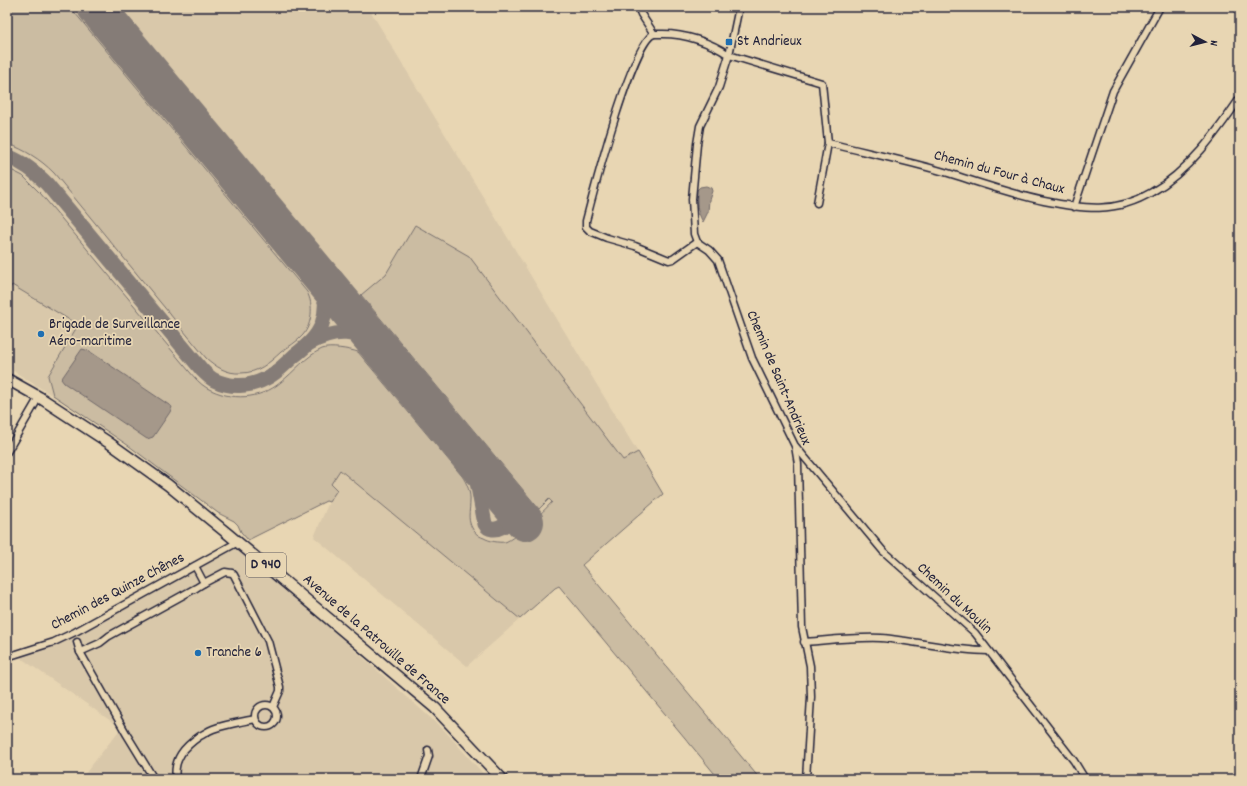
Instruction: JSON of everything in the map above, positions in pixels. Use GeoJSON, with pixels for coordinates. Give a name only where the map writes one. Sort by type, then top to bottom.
{"type":"FeatureCollection","features":[{"type":"Feature","properties":{"kind":"main road","name":"Avenue de la Patrouille de France"},"geometry":{"type":"LineString","coordinates":[[7,379],[39,397],[108,442],[156,477],[238,542],[435,708],[502,779]]}},
{"type":"Feature","properties":{"kind":"street"},"geometry":{"type":"LineString","coordinates":[[638,7],[654,34]]}},
{"type":"Feature","properties":{"kind":"street"},"geometry":{"type":"LineString","coordinates":[[739,7],[729,55],[719,87],[700,126],[692,199],[694,234],[697,242],[673,259],[669,260],[635,246],[607,238],[590,231],[586,227],[586,221],[612,128],[629,78],[643,45],[649,37],[654,34],[674,34],[696,39],[720,49],[729,55],[822,83],[828,143],[817,203]]}},
{"type":"Feature","properties":{"kind":"street"},"geometry":{"type":"LineString","coordinates":[[1074,207],[1113,91],[1160,7]]}},
{"type":"Feature","properties":{"kind":"street","name":"Chemin du Four à Chaux"},"geometry":{"type":"LineString","coordinates":[[828,143],[948,173],[1020,196],[1074,207],[1107,207],[1122,205],[1152,193],[1166,184],[1191,162],[1217,131],[1240,98]]}},
{"type":"Feature","properties":{"kind":"street","name":"Chemin de Saint-Andrieux"},"geometry":{"type":"LineString","coordinates":[[697,242],[709,250],[718,260],[752,358],[795,446],[798,464],[802,627],[810,666],[811,697],[806,779]]}},
{"type":"Feature","properties":{"kind":"street"},"geometry":{"type":"LineString","coordinates":[[7,452],[39,397]]}},
{"type":"Feature","properties":{"kind":"street","name":"Chemin du Moulin"},"geometry":{"type":"LineString","coordinates":[[795,446],[883,550],[975,633],[1074,761],[1085,779]]}},
{"type":"Feature","properties":{"kind":"street","name":"Chemin des Quinze Chênes"},"geometry":{"type":"LineString","coordinates":[[7,657],[54,642],[75,632],[238,542]]}},
{"type":"Feature","properties":{"kind":"street"},"geometry":{"type":"LineString","coordinates":[[195,566],[204,583]]}},
{"type":"Feature","properties":{"kind":"street"},"geometry":{"type":"LineString","coordinates":[[80,652],[100,643],[109,636],[225,572],[232,573],[268,642],[280,687],[280,692],[273,707]]}},
{"type":"Feature","properties":{"kind":"street"},"geometry":{"type":"LineString","coordinates":[[804,642],[856,638],[881,638],[969,651],[988,651]]}},
{"type":"Feature","properties":{"kind":"street"},"geometry":{"type":"LineString","coordinates":[[77,642],[80,652],[154,779]]}},
{"type":"Feature","properties":{"kind":"street"},"geometry":{"type":"LineString","coordinates":[[264,704],[269,704],[273,707],[278,716],[274,724],[268,727],[259,725],[255,719],[255,713],[260,706],[264,704]]}},
{"type":"Feature","properties":{"kind":"street"},"geometry":{"type":"LineString","coordinates":[[176,779],[175,771],[179,755],[185,747],[194,740],[212,729],[255,719]]}},
{"type":"Feature","properties":{"kind":"street"},"geometry":{"type":"LineString","coordinates":[[421,779],[429,756],[428,750]]}},
{"type":"Feature","properties":{"kind":"shaded area"},"geometry":{"type":"Polygon","coordinates":[[[7,7],[368,7],[663,494],[582,565],[760,779],[719,779],[559,586],[467,666],[314,537],[329,502],[326,501],[248,540],[234,521],[218,513],[129,446],[91,420],[7,367],[7,7]]]}},
{"type":"Feature","properties":{"kind":"shaded area"},"geometry":{"type":"Polygon","coordinates":[[[7,7],[70,7],[307,292],[311,303],[310,320],[306,331],[298,340],[268,363],[247,373],[231,372],[214,364],[206,358],[54,173],[32,155],[7,143],[7,7]]]}},
{"type":"Feature","properties":{"kind":"shaded area"},"geometry":{"type":"Polygon","coordinates":[[[7,168],[23,176],[41,194],[191,373],[207,388],[235,397],[255,395],[273,388],[300,364],[322,349],[340,348],[358,352],[464,479],[470,495],[469,518],[473,530],[479,536],[489,540],[505,542],[510,540],[522,530],[552,502],[549,499],[539,509],[361,295],[386,274],[415,225],[469,256],[623,460],[638,452],[663,494],[582,565],[760,779],[719,779],[559,586],[520,619],[340,470],[331,484],[337,490],[329,502],[326,501],[248,540],[234,521],[218,513],[129,446],[53,395],[48,376],[78,325],[12,285],[7,294],[7,168]]]}},
{"type":"Feature","properties":{"kind":"shaded area"},"geometry":{"type":"Polygon","coordinates":[[[706,186],[711,188],[712,191],[709,200],[708,212],[703,222],[698,210],[697,190],[700,187],[706,186]]]}},
{"type":"Feature","properties":{"kind":"shaded area"},"geometry":{"type":"Polygon","coordinates":[[[82,349],[92,353],[172,407],[153,437],[147,439],[64,383],[61,379],[82,349]]]}},
{"type":"Feature","properties":{"kind":"shaded area"},"geometry":{"type":"Polygon","coordinates":[[[238,546],[444,730],[488,779],[81,779],[121,728],[18,656],[94,625],[238,546]]]}},
{"type":"Feature","properties":{"kind":"taxiway"},"geometry":{"type":"LineString","coordinates":[[7,156],[28,168],[47,184],[202,370],[211,378],[220,383],[240,386],[259,382],[280,369],[314,338],[320,329],[325,311],[324,292],[318,273]]}},
{"type":"Feature","properties":{"kind":"taxiway"},"geometry":{"type":"LineString","coordinates":[[310,343],[329,335],[346,333],[363,337],[380,347]]}},
{"type":"Feature","properties":{"kind":"taxiway"},"geometry":{"type":"LineString","coordinates":[[469,454],[474,466],[485,524],[488,528],[497,529],[507,524],[513,517],[513,507]]}},
{"type":"Feature","properties":{"kind":"runway"},"geometry":{"type":"LineString","coordinates":[[96,7],[525,522]]}},
{"type":"Feature","properties":{"kind":"place","name":"St Andrieux"},"geometry":{"type":"Point","coordinates":[729,42]}},
{"type":"Feature","properties":{"kind":"place","name":"Brigade de Surveillance Aéro-maritime"},"geometry":{"type":"Point","coordinates":[41,334]}},
{"type":"Feature","properties":{"kind":"place","name":"Tranche 6"},"geometry":{"type":"Point","coordinates":[198,653]}}]}
